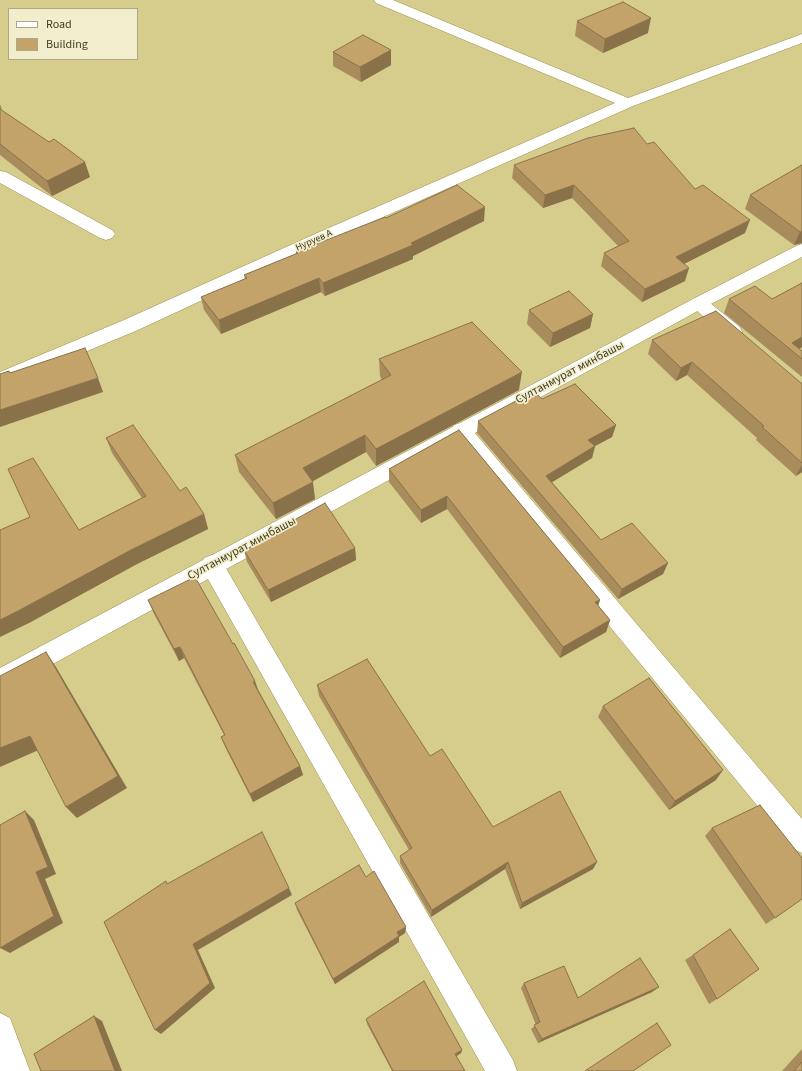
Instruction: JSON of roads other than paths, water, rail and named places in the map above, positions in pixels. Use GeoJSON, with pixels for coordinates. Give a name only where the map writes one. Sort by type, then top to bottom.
{"type":"FeatureCollection","features":[{"type":"Feature","properties":{"kind":"street"},"geometry":{"type":"LineString","coordinates":[[380,0],[628,103]]}},
{"type":"Feature","properties":{"kind":"street","name":"Нуруев А"},"geometry":{"type":"LineString","coordinates":[[0,380],[131,325],[321,238],[628,103],[802,38]]}},
{"type":"Feature","properties":{"kind":"street"},"geometry":{"type":"LineString","coordinates":[[0,176],[106,234]]}},
{"type":"Feature","properties":{"kind":"street","name":"Султанмурат минбашы"},"geometry":{"type":"LineString","coordinates":[[0,680],[699,303],[802,250]]}},
{"type":"Feature","properties":{"kind":"street"},"geometry":{"type":"LineString","coordinates":[[699,303],[748,344]]}},
{"type":"Feature","properties":{"kind":"street"},"geometry":{"type":"LineString","coordinates":[[461,432],[802,840]]}},
{"type":"Feature","properties":{"kind":"street"},"geometry":{"type":"LineString","coordinates":[[212,565],[502,1071]]}},
{"type":"Feature","properties":{"kind":"street"},"geometry":{"type":"LineString","coordinates":[[0,1028],[15,1071]]}}]}
